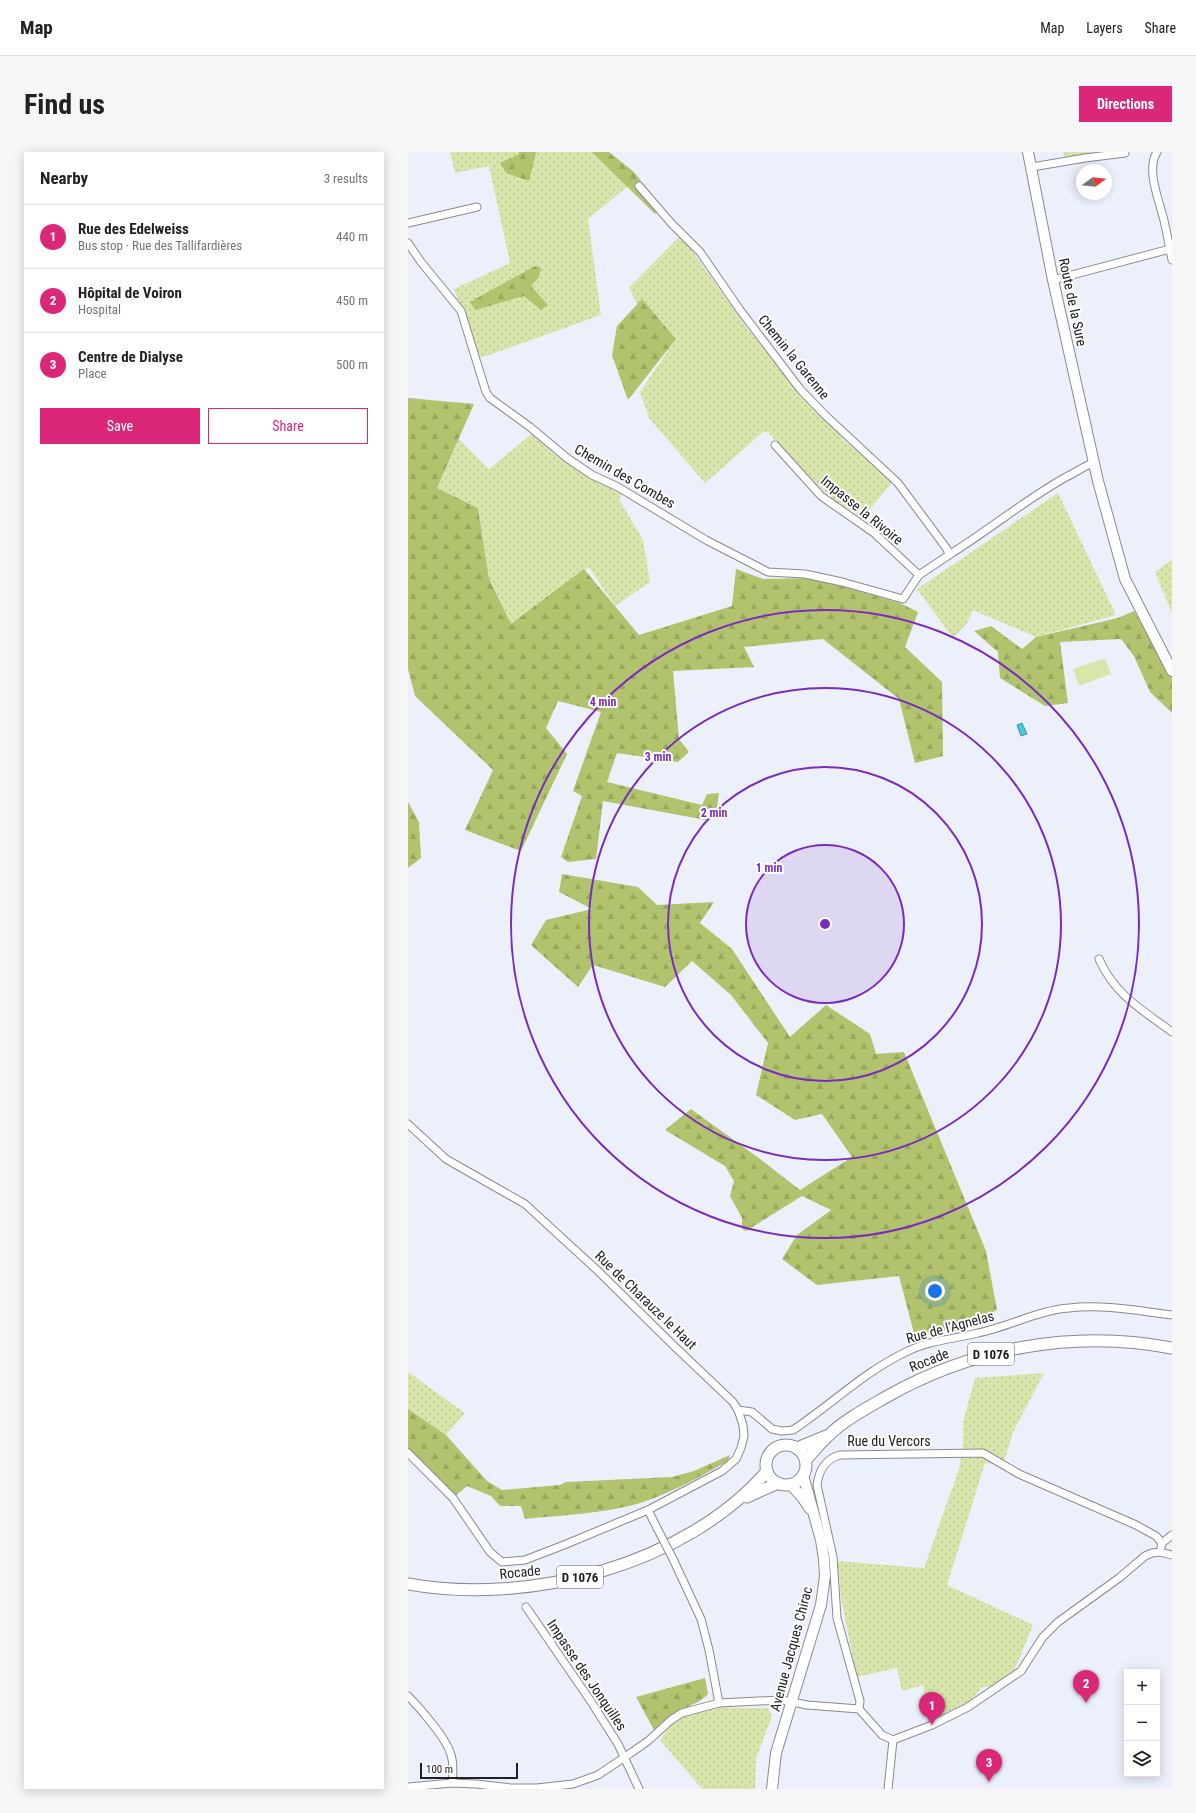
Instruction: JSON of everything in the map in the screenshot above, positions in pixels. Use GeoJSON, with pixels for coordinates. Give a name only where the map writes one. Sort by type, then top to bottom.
{"type":"FeatureCollection","features":[{"type":"Feature","properties":{"kind":"main road","name":"Route de la Sure"},"geometry":{"type":"LineString","coordinates":[[1028,152],[1053,280],[1093,461],[1125,579],[1172,671]]}},
{"type":"Feature","properties":{"kind":"main road","name":"Rocade"},"geometry":{"type":"LineString","coordinates":[[797,1448],[828,1435],[875,1403],[905,1386],[951,1366],[999,1351],[1048,1343],[1092,1340],[1131,1342],[1172,1348]]}},
{"type":"Feature","properties":{"kind":"main road","name":"Rocade"},"geometry":{"type":"LineString","coordinates":[[806,1460],[828,1435]]}},
{"type":"Feature","properties":{"kind":"main road"},"geometry":{"type":"LineString","coordinates":[[786,1445],[797,1448],[803,1453],[806,1460],[804,1475],[795,1483],[778,1483],[773,1480],[767,1471],[767,1459],[774,1449],[786,1445]]}},
{"type":"Feature","properties":{"kind":"main road","name":"Rocade"},"geometry":{"type":"LineString","coordinates":[[736,1503],[767,1471]]}},
{"type":"Feature","properties":{"kind":"main road","name":"Avenue Jacques Chirac"},"geometry":{"type":"LineString","coordinates":[[772,1789],[776,1753],[821,1604],[825,1576],[824,1559],[804,1475]]}},
{"type":"Feature","properties":{"kind":"main road","name":"Rocade"},"geometry":{"type":"LineString","coordinates":[[408,1584],[443,1588],[492,1590],[571,1580],[604,1571],[650,1553],[694,1530],[736,1503],[778,1483]]}},
{"type":"Feature","properties":{"kind":"main road","name":"Avenue Jacques Chirac"},"geometry":{"type":"LineString","coordinates":[[790,1484],[802,1497],[814,1516]]}},
{"type":"Feature","properties":{"kind":"street"},"geometry":{"type":"LineString","coordinates":[[1157,152],[1154,157],[1154,181],[1172,260]]}},
{"type":"Feature","properties":{"kind":"street"},"geometry":{"type":"LineString","coordinates":[[1032,167],[1125,153]]}},
{"type":"Feature","properties":{"kind":"street","name":"Chemin la Garenne"},"geometry":{"type":"LineString","coordinates":[[639,186],[672,224],[700,252],[740,310],[800,389],[825,415],[898,483],[947,549],[949,555]]}},
{"type":"Feature","properties":{"kind":"street"},"geometry":{"type":"LineString","coordinates":[[408,223],[477,207]]}},
{"type":"Feature","properties":{"kind":"street","name":"Chemin des Combes"},"geometry":{"type":"LineString","coordinates":[[408,243],[421,262],[461,311],[486,392],[490,398],[530,427],[567,458],[592,475],[624,491],[706,540],[768,572],[805,574],[842,582],[903,599],[920,575]]}},
{"type":"Feature","properties":{"kind":"street"},"geometry":{"type":"LineString","coordinates":[[1053,280],[1170,249]]}},
{"type":"Feature","properties":{"kind":"street","name":"Impasse la Rivoire"},"geometry":{"type":"LineString","coordinates":[[775,446],[821,496],[874,533],[920,575]]}},
{"type":"Feature","properties":{"kind":"street"},"geometry":{"type":"LineString","coordinates":[[920,575],[971,542],[1007,514],[1053,484],[1093,461]]}},
{"type":"Feature","properties":{"kind":"street"},"geometry":{"type":"LineString","coordinates":[[1099,959],[1110,980],[1119,992],[1172,1032]]}},
{"type":"Feature","properties":{"kind":"street","name":"Rue de Charauze le Haut"},"geometry":{"type":"LineString","coordinates":[[408,1124],[446,1159],[525,1204],[597,1270],[672,1345],[733,1402],[738,1410],[743,1425],[744,1436],[742,1448],[736,1459],[722,1471],[648,1510],[525,1560],[502,1562],[490,1552],[453,1498],[408,1453]]}},
{"type":"Feature","properties":{"kind":"street","name":"Rue de l'Agnelas"},"geometry":{"type":"LineString","coordinates":[[738,1410],[752,1412],[772,1429],[782,1431],[793,1430],[856,1382],[878,1367],[908,1350],[991,1330],[1068,1308],[1117,1309],[1172,1315]]}},
{"type":"Feature","properties":{"kind":"street","name":"Rue du Vercors"},"geometry":{"type":"LineString","coordinates":[[859,1709],[860,1701],[838,1618],[833,1557],[817,1485],[819,1473],[832,1457],[840,1455],[983,1453],[1019,1474],[1136,1525],[1156,1536],[1162,1543]]}},
{"type":"Feature","properties":{"kind":"street"},"geometry":{"type":"LineString","coordinates":[[648,1510],[701,1619],[709,1650],[719,1703]]}},
{"type":"Feature","properties":{"kind":"street"},"geometry":{"type":"LineString","coordinates":[[1160,1552],[1162,1543],[1172,1535]]}},
{"type":"Feature","properties":{"kind":"street"},"geometry":{"type":"LineString","coordinates":[[408,1787],[452,1783],[511,1788],[537,1788],[573,1784],[598,1775],[648,1742],[676,1716],[691,1709],[719,1703],[782,1700],[807,1705],[859,1709],[882,1735],[893,1740],[932,1725],[968,1707],[1021,1671],[1043,1637],[1058,1622],[1119,1578],[1145,1556],[1160,1552],[1172,1555]]}},
{"type":"Feature","properties":{"kind":"street","name":"Impasse des Jonquilles"},"geometry":{"type":"LineString","coordinates":[[526,1607],[590,1700],[625,1757],[639,1789]]}},
{"type":"Feature","properties":{"kind":"street"},"geometry":{"type":"LineString","coordinates":[[408,1696],[446,1742],[452,1761],[452,1783]]}},
{"type":"Feature","properties":{"kind":"street"},"geometry":{"type":"LineString","coordinates":[[888,1789],[893,1740]]}},
{"type":"Feature","properties":{"kind":"green space"},"geometry":{"type":"Polygon","coordinates":[[[450,152],[593,152],[628,186],[588,219],[601,315],[481,358],[454,289],[510,263],[489,166],[455,173],[450,152]]]}},
{"type":"Feature","properties":{"kind":"green space"},"geometry":{"type":"Polygon","coordinates":[[[519,152],[538,152],[536,153],[529,181],[506,173],[500,163],[519,154],[519,152]]]}},
{"type":"Feature","properties":{"kind":"green space"},"geometry":{"type":"Polygon","coordinates":[[[592,152],[609,152],[634,172],[660,205],[655,214],[592,152]]]}},
{"type":"Feature","properties":{"kind":"green space"},"geometry":{"type":"Polygon","coordinates":[[[1063,152],[1100,152],[1064,157],[1063,152]]]}},
{"type":"Feature","properties":{"kind":"green space"},"geometry":{"type":"Polygon","coordinates":[[[681,235],[749,331],[845,441],[893,481],[863,518],[834,500],[807,475],[767,431],[762,433],[705,483],[649,418],[640,392],[676,339],[642,299],[637,304],[629,288],[681,235]]]}},
{"type":"Feature","properties":{"kind":"green space"},"geometry":{"type":"Polygon","coordinates":[[[535,266],[541,268],[539,277],[531,286],[548,305],[541,310],[524,296],[475,310],[470,302],[535,266]]]}},
{"type":"Feature","properties":{"kind":"green space"},"geometry":{"type":"Polygon","coordinates":[[[642,299],[676,339],[628,400],[612,355],[617,326],[642,299]]]}},
{"type":"Feature","properties":{"kind":"green space"},"geometry":{"type":"Polygon","coordinates":[[[408,398],[474,404],[437,488],[478,508],[489,579],[511,624],[584,569],[639,635],[732,606],[736,569],[763,579],[814,578],[900,603],[918,612],[905,647],[942,682],[943,756],[915,763],[899,699],[823,639],[744,647],[754,667],[673,671],[679,739],[689,752],[678,762],[617,753],[607,782],[702,805],[707,794],[719,793],[717,807],[706,820],[603,801],[596,859],[568,862],[561,857],[582,796],[573,791],[601,712],[558,701],[546,728],[567,754],[521,851],[465,830],[493,770],[415,696],[408,669],[408,398]]]}},
{"type":"Feature","properties":{"kind":"green space"},"geometry":{"type":"Polygon","coordinates":[[[533,433],[554,454],[622,495],[619,499],[643,540],[650,582],[615,606],[589,567],[511,625],[489,579],[478,508],[437,488],[459,439],[489,469],[533,433]]]}},
{"type":"Feature","properties":{"kind":"green space"},"geometry":{"type":"Polygon","coordinates":[[[1058,493],[1116,615],[1036,637],[973,610],[966,625],[953,638],[917,589],[1058,493]]]}},
{"type":"Feature","properties":{"kind":"green space"},"geometry":{"type":"Polygon","coordinates":[[[1172,560],[1172,613],[1155,572],[1172,560]]]}},
{"type":"Feature","properties":{"kind":"green space"},"geometry":{"type":"Polygon","coordinates":[[[1134,611],[1172,675],[1172,713],[1150,692],[1134,656],[1121,639],[1060,642],[1068,703],[1045,706],[1000,678],[998,652],[974,631],[991,626],[1022,649],[1036,637],[1118,618],[1134,611]]]}},
{"type":"Feature","properties":{"kind":"green space"},"geometry":{"type":"Polygon","coordinates":[[[1105,658],[1111,674],[1079,686],[1073,669],[1105,658]]]}},
{"type":"Feature","properties":{"kind":"green space"},"geometry":{"type":"Polygon","coordinates":[[[408,802],[419,822],[421,858],[408,868],[408,802]]]}},
{"type":"Feature","properties":{"kind":"green space"},"geometry":{"type":"Polygon","coordinates":[[[562,874],[638,887],[657,905],[714,902],[700,923],[732,949],[790,1037],[826,1005],[870,1034],[876,1054],[904,1052],[986,1251],[997,1310],[957,1328],[915,1337],[899,1276],[817,1285],[782,1259],[797,1235],[831,1210],[802,1196],[746,1231],[742,1229],[742,1218],[730,1196],[734,1181],[725,1166],[665,1130],[691,1109],[800,1190],[852,1157],[822,1114],[795,1120],[756,1095],[768,1043],[731,995],[692,961],[665,987],[593,965],[578,987],[531,945],[546,920],[592,909],[559,892],[562,874]]]}},
{"type":"Feature","properties":{"kind":"green space"},"geometry":{"type":"Polygon","coordinates":[[[408,1372],[465,1413],[446,1435],[408,1409],[408,1372]]]}},
{"type":"Feature","properties":{"kind":"green space"},"geometry":{"type":"Polygon","coordinates":[[[1044,1373],[1013,1432],[1003,1465],[985,1463],[947,1585],[1033,1625],[1015,1669],[992,1686],[982,1687],[969,1702],[928,1721],[923,1685],[902,1691],[897,1668],[857,1677],[842,1604],[837,1561],[924,1568],[959,1469],[963,1445],[963,1422],[975,1378],[1044,1373]]]}},
{"type":"Feature","properties":{"kind":"green space"},"geometry":{"type":"Polygon","coordinates":[[[408,1409],[446,1435],[487,1481],[502,1490],[560,1485],[566,1482],[672,1477],[694,1471],[730,1455],[728,1461],[694,1479],[672,1490],[637,1504],[595,1512],[525,1519],[521,1506],[500,1506],[491,1496],[467,1486],[453,1498],[408,1453],[408,1409]]]}},
{"type":"Feature","properties":{"kind":"green space"},"geometry":{"type":"Polygon","coordinates":[[[705,1678],[708,1694],[698,1702],[673,1714],[654,1730],[636,1697],[705,1678]]]}},
{"type":"Feature","properties":{"kind":"green space"},"geometry":{"type":"Polygon","coordinates":[[[724,1708],[768,1708],[772,1716],[756,1759],[755,1789],[702,1789],[660,1740],[667,1730],[681,1717],[701,1710],[724,1708]]]}},
{"type":"Feature","properties":{"kind":"water"},"geometry":{"type":"Polygon","coordinates":[[[1022,723],[1027,734],[1021,736],[1017,725],[1022,723]]]}},
{"type":"Feature","properties":{"kind":"place","name":"Hôpital de Voiron"},"geometry":{"type":"Point","coordinates":[1086,1703]}},
{"type":"Feature","properties":{"kind":"place","name":"Rue des Edelweiss"},"geometry":{"type":"Point","coordinates":[932,1725]}},
{"type":"Feature","properties":{"kind":"place","name":"Centre de Dialyse"},"geometry":{"type":"Point","coordinates":[989,1782]}}]}
